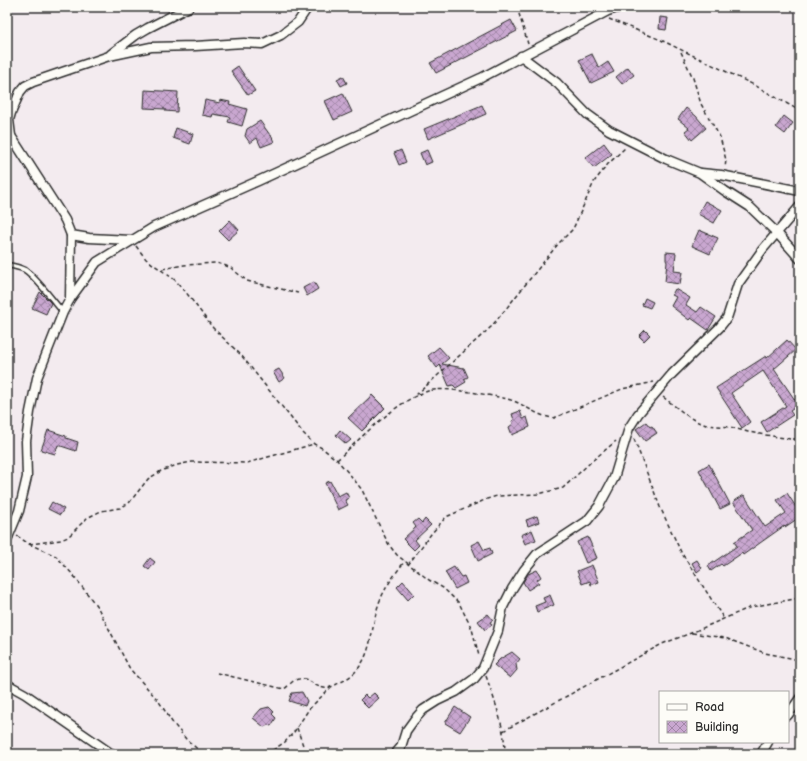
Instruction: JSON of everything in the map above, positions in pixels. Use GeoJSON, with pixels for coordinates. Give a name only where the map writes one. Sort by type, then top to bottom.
{"type":"FeatureCollection","features":[{"type":"Feature","properties":{"kind":"street"},"geometry":{"type":"LineString","coordinates":[[109,56],[136,35],[189,7]]}},
{"type":"Feature","properties":{"kind":"street"},"geometry":{"type":"LineString","coordinates":[[70,299],[71,235],[65,220],[9,133],[9,120],[20,92],[25,86],[54,74],[109,56],[151,47],[244,43],[262,44],[281,35],[298,22],[308,7]]}},
{"type":"Feature","properties":{"kind":"street"},"geometry":{"type":"LineString","coordinates":[[7,540],[19,511],[27,477],[26,440],[37,378],[63,312],[70,299],[97,262],[154,227],[370,131],[481,78],[600,15],[620,7]]}},
{"type":"Feature","properties":{"kind":"street"},"geometry":{"type":"LineString","coordinates":[[521,56],[557,83],[587,114],[599,124],[666,159],[700,173],[724,191],[750,207],[777,233],[800,260]]}},
{"type":"Feature","properties":{"kind":"street"},"geometry":{"type":"LineString","coordinates":[[700,173],[722,175],[800,192]]}},
{"type":"Feature","properties":{"kind":"street"},"geometry":{"type":"LineString","coordinates":[[395,754],[401,747],[406,731],[423,710],[456,692],[474,679],[484,668],[498,631],[503,607],[524,570],[537,554],[587,521],[598,506],[614,478],[629,428],[638,414],[656,392],[727,318],[738,284],[777,233],[800,206]]}},
{"type":"Feature","properties":{"kind":"street"},"geometry":{"type":"LineString","coordinates":[[71,235],[89,238],[132,240]]}},
{"type":"Feature","properties":{"kind":"street"},"geometry":{"type":"LineString","coordinates":[[7,684],[25,694],[112,754]]}},
{"type":"Feature","properties":{"kind":"street"},"geometry":{"type":"LineString","coordinates":[[789,714],[800,698]]}},
{"type":"Feature","properties":{"kind":"street"},"geometry":{"type":"LineString","coordinates":[[761,754],[767,743]]}},
{"type":"Feature","properties":{"kind":"lane"},"geometry":{"type":"LineString","coordinates":[[7,265],[16,266],[26,271],[36,280],[63,312]]}},
{"type":"Feature","properties":{"kind":"path"},"geometry":{"type":"LineString","coordinates":[[517,7],[521,16],[530,52]]}},
{"type":"Feature","properties":{"kind":"path"},"geometry":{"type":"LineString","coordinates":[[600,15],[661,40],[756,86],[800,111]]}},
{"type":"Feature","properties":{"kind":"path"},"geometry":{"type":"LineString","coordinates":[[680,50],[693,78],[701,104],[720,137],[724,150],[726,166],[722,175]]}},
{"type":"Feature","properties":{"kind":"path"},"geometry":{"type":"LineString","coordinates":[[415,397],[491,327],[548,255],[573,228],[594,182],[608,164],[631,141]]}},
{"type":"Feature","properties":{"kind":"path"},"geometry":{"type":"LineString","coordinates":[[132,240],[146,259],[162,269],[185,291],[213,328],[241,355],[303,433],[314,444],[322,448],[337,460],[362,490],[389,545],[408,565],[442,588],[459,602],[472,629],[499,716],[505,740],[505,754]]}},
{"type":"Feature","properties":{"kind":"path"},"geometry":{"type":"LineString","coordinates":[[162,269],[184,265],[216,263],[231,268],[247,281],[298,293]]}},
{"type":"Feature","properties":{"kind":"path"},"geometry":{"type":"LineString","coordinates":[[337,460],[387,414],[429,390],[441,389],[500,397],[515,401],[543,417],[554,418],[622,389],[658,381]]}},
{"type":"Feature","properties":{"kind":"path"},"geometry":{"type":"LineString","coordinates":[[656,392],[688,416],[706,425],[730,427],[748,432],[790,439],[800,439]]}},
{"type":"Feature","properties":{"kind":"path"},"geometry":{"type":"LineString","coordinates":[[629,428],[645,463],[660,507],[681,552],[724,619]]}},
{"type":"Feature","properties":{"kind":"path"},"geometry":{"type":"LineString","coordinates":[[408,565],[435,528],[446,517],[487,499],[498,496],[538,494],[556,491],[563,488],[592,460],[616,441]]}},
{"type":"Feature","properties":{"kind":"path"},"geometry":{"type":"LineString","coordinates":[[29,544],[61,540],[68,537],[87,518],[101,511],[120,508],[129,503],[148,479],[161,471],[177,465],[192,462],[247,463],[314,444]]}},
{"type":"Feature","properties":{"kind":"path"},"geometry":{"type":"LineString","coordinates":[[11,531],[29,544],[56,556],[74,576],[98,608],[130,669],[158,700],[172,722],[203,754]]}},
{"type":"Feature","properties":{"kind":"path"},"geometry":{"type":"LineString","coordinates":[[217,673],[279,688],[285,688],[294,681],[303,679],[308,679],[324,688],[342,682],[355,673],[363,663],[367,654],[378,605],[394,575],[404,561]]}},
{"type":"Feature","properties":{"kind":"path"},"geometry":{"type":"LineString","coordinates":[[503,731],[662,644],[751,607],[800,598]]}},
{"type":"Feature","properties":{"kind":"path"},"geometry":{"type":"LineString","coordinates":[[691,633],[725,638],[765,653],[800,660]]}},
{"type":"Feature","properties":{"kind":"path"},"geometry":{"type":"LineString","coordinates":[[259,754],[273,750],[285,742],[297,728],[309,709],[333,686]]}},
{"type":"Feature","properties":{"kind":"path"},"geometry":{"type":"LineString","coordinates":[[297,728],[306,754]]}},
{"type":"Feature","properties":{"kind":"building"},"geometry":{"type":"Polygon","coordinates":[[[660,17],[668,18],[666,30],[659,29],[660,17]]]}},
{"type":"Feature","properties":{"kind":"building"},"geometry":{"type":"Polygon","coordinates":[[[511,20],[517,31],[436,73],[430,63],[511,20]]]}},
{"type":"Feature","properties":{"kind":"building"},"geometry":{"type":"Polygon","coordinates":[[[592,54],[599,68],[608,62],[614,72],[591,83],[579,60],[592,54]]]}},
{"type":"Feature","properties":{"kind":"building"},"geometry":{"type":"Polygon","coordinates":[[[238,66],[255,91],[248,95],[231,71],[238,66]]]}},
{"type":"Feature","properties":{"kind":"building"},"geometry":{"type":"Polygon","coordinates":[[[628,67],[634,75],[622,84],[616,77],[628,67]]]}},
{"type":"Feature","properties":{"kind":"building"},"geometry":{"type":"Polygon","coordinates":[[[343,76],[347,83],[341,86],[337,79],[343,76]]]}},
{"type":"Feature","properties":{"kind":"building"},"geometry":{"type":"Polygon","coordinates":[[[145,90],[178,92],[177,112],[165,111],[165,109],[144,108],[145,90]]]}},
{"type":"Feature","properties":{"kind":"building"},"geometry":{"type":"Polygon","coordinates":[[[343,93],[352,112],[334,120],[325,101],[343,93]]]}},
{"type":"Feature","properties":{"kind":"building"},"geometry":{"type":"Polygon","coordinates":[[[205,100],[220,103],[220,100],[230,102],[229,104],[247,109],[242,126],[228,122],[230,117],[213,114],[212,117],[202,115],[205,100]]]}},
{"type":"Feature","properties":{"kind":"building"},"geometry":{"type":"Polygon","coordinates":[[[482,105],[486,114],[428,139],[424,129],[482,105]]]}},
{"type":"Feature","properties":{"kind":"building"},"geometry":{"type":"Polygon","coordinates":[[[686,108],[696,116],[706,128],[692,140],[685,131],[689,128],[678,119],[686,108]]]}},
{"type":"Feature","properties":{"kind":"building"},"geometry":{"type":"Polygon","coordinates":[[[784,116],[793,123],[785,134],[776,127],[784,116]]]}},
{"type":"Feature","properties":{"kind":"building"},"geometry":{"type":"Polygon","coordinates":[[[260,121],[271,135],[274,142],[261,147],[257,138],[250,143],[245,136],[247,129],[260,121]]]}},
{"type":"Feature","properties":{"kind":"building"},"geometry":{"type":"Polygon","coordinates":[[[176,128],[193,134],[190,144],[173,138],[176,128]]]}},
{"type":"Feature","properties":{"kind":"building"},"geometry":{"type":"Polygon","coordinates":[[[604,143],[612,154],[594,168],[585,158],[604,143]]]}},
{"type":"Feature","properties":{"kind":"building"},"geometry":{"type":"Polygon","coordinates":[[[401,150],[406,162],[399,165],[394,153],[401,150]]]}},
{"type":"Feature","properties":{"kind":"building"},"geometry":{"type":"Polygon","coordinates":[[[427,150],[432,162],[425,165],[420,153],[427,150]]]}},
{"type":"Feature","properties":{"kind":"building"},"geometry":{"type":"Polygon","coordinates":[[[705,201],[722,210],[714,223],[698,214],[705,201]]]}},
{"type":"Feature","properties":{"kind":"building"},"geometry":{"type":"Polygon","coordinates":[[[230,220],[239,230],[228,240],[219,231],[230,220]]]}},
{"type":"Feature","properties":{"kind":"building"},"geometry":{"type":"Polygon","coordinates":[[[699,230],[718,238],[710,254],[692,246],[699,230]]]}},
{"type":"Feature","properties":{"kind":"building"},"geometry":{"type":"Polygon","coordinates":[[[666,252],[676,253],[674,271],[682,272],[680,284],[665,282],[667,262],[666,252]]]}},
{"type":"Feature","properties":{"kind":"building"},"geometry":{"type":"Polygon","coordinates":[[[314,282],[318,289],[307,296],[303,288],[314,282]]]}},
{"type":"Feature","properties":{"kind":"building"},"geometry":{"type":"Polygon","coordinates":[[[675,289],[690,298],[686,305],[697,312],[701,307],[716,317],[708,330],[691,318],[689,320],[671,306],[676,297],[672,295],[675,289]]]}},
{"type":"Feature","properties":{"kind":"building"},"geometry":{"type":"Polygon","coordinates":[[[40,292],[51,303],[46,314],[32,308],[40,292]]]}},
{"type":"Feature","properties":{"kind":"building"},"geometry":{"type":"Polygon","coordinates":[[[645,298],[653,302],[650,308],[642,305],[645,298]]]}},
{"type":"Feature","properties":{"kind":"building"},"geometry":{"type":"Polygon","coordinates":[[[645,330],[650,335],[644,341],[639,336],[645,330]]]}},
{"type":"Feature","properties":{"kind":"building"},"geometry":{"type":"Polygon","coordinates":[[[787,340],[796,350],[774,369],[795,400],[800,397],[800,404],[790,411],[793,415],[767,432],[761,422],[786,406],[763,371],[731,393],[750,422],[742,428],[716,388],[766,356],[767,358],[787,340]]]}},
{"type":"Feature","properties":{"kind":"building"},"geometry":{"type":"Polygon","coordinates":[[[439,347],[449,358],[442,364],[464,368],[468,377],[464,379],[466,382],[456,388],[453,385],[449,386],[440,365],[437,368],[428,356],[439,347]]]}},
{"type":"Feature","properties":{"kind":"building"},"geometry":{"type":"Polygon","coordinates":[[[279,369],[285,378],[279,382],[273,372],[279,369]]]}},
{"type":"Feature","properties":{"kind":"building"},"geometry":{"type":"Polygon","coordinates":[[[372,395],[385,408],[362,431],[348,418],[372,395]]]}},
{"type":"Feature","properties":{"kind":"building"},"geometry":{"type":"Polygon","coordinates":[[[520,411],[523,419],[527,417],[530,427],[512,435],[509,427],[513,424],[512,421],[514,420],[512,414],[520,411]]]}},
{"type":"Feature","properties":{"kind":"building"},"geometry":{"type":"Polygon","coordinates":[[[646,422],[650,427],[652,426],[657,433],[645,441],[636,429],[646,422]]]}},
{"type":"Feature","properties":{"kind":"building"},"geometry":{"type":"Polygon","coordinates":[[[48,430],[78,442],[76,451],[58,445],[55,454],[41,450],[48,430]]]}},
{"type":"Feature","properties":{"kind":"building"},"geometry":{"type":"Polygon","coordinates":[[[340,430],[351,440],[346,444],[336,435],[340,430]]]}},
{"type":"Feature","properties":{"kind":"building"},"geometry":{"type":"Polygon","coordinates":[[[709,464],[730,504],[720,509],[699,470],[709,464]]]}},
{"type":"Feature","properties":{"kind":"building"},"geometry":{"type":"Polygon","coordinates":[[[330,481],[338,496],[346,492],[349,498],[345,500],[348,505],[338,510],[325,483],[330,481]]]}},
{"type":"Feature","properties":{"kind":"building"},"geometry":{"type":"Polygon","coordinates":[[[787,493],[796,507],[797,506],[800,510],[800,517],[785,527],[784,526],[743,555],[742,553],[723,566],[721,564],[711,571],[708,566],[737,546],[734,542],[752,530],[733,502],[744,495],[765,527],[786,513],[777,500],[787,493]]]}},
{"type":"Feature","properties":{"kind":"building"},"geometry":{"type":"Polygon","coordinates":[[[52,502],[64,509],[60,515],[48,509],[52,502]]]}},
{"type":"Feature","properties":{"kind":"building"},"geometry":{"type":"Polygon","coordinates":[[[537,516],[539,522],[528,526],[526,520],[537,516]]]}},
{"type":"Feature","properties":{"kind":"building"},"geometry":{"type":"Polygon","coordinates":[[[418,519],[422,523],[425,519],[431,525],[415,540],[419,545],[414,550],[403,539],[416,527],[413,523],[418,519]]]}},
{"type":"Feature","properties":{"kind":"building"},"geometry":{"type":"Polygon","coordinates":[[[532,530],[536,540],[525,544],[521,535],[532,530]]]}},
{"type":"Feature","properties":{"kind":"building"},"geometry":{"type":"Polygon","coordinates":[[[588,537],[597,558],[586,563],[577,542],[588,537]]]}},
{"type":"Feature","properties":{"kind":"building"},"geometry":{"type":"Polygon","coordinates":[[[479,541],[484,550],[490,548],[492,554],[478,561],[471,545],[479,541]]]}},
{"type":"Feature","properties":{"kind":"building"},"geometry":{"type":"Polygon","coordinates":[[[150,558],[155,562],[149,570],[144,566],[150,558]]]}},
{"type":"Feature","properties":{"kind":"building"},"geometry":{"type":"Polygon","coordinates":[[[697,560],[702,568],[697,572],[692,563],[697,560]]]}},
{"type":"Feature","properties":{"kind":"building"},"geometry":{"type":"Polygon","coordinates":[[[592,565],[599,582],[591,585],[590,581],[582,584],[577,571],[592,565]]]}},
{"type":"Feature","properties":{"kind":"building"},"geometry":{"type":"Polygon","coordinates":[[[454,567],[461,577],[464,576],[467,583],[455,589],[445,572],[454,567]]]}},
{"type":"Feature","properties":{"kind":"building"},"geometry":{"type":"Polygon","coordinates":[[[537,570],[541,577],[537,580],[539,583],[528,590],[523,582],[528,574],[537,570]]]}},
{"type":"Feature","properties":{"kind":"building"},"geometry":{"type":"Polygon","coordinates":[[[403,581],[414,594],[408,600],[397,587],[403,581]]]}},
{"type":"Feature","properties":{"kind":"building"},"geometry":{"type":"Polygon","coordinates":[[[550,595],[554,605],[537,612],[535,606],[545,602],[543,598],[550,595]]]}},
{"type":"Feature","properties":{"kind":"building"},"geometry":{"type":"Polygon","coordinates":[[[488,614],[493,620],[490,622],[492,625],[485,630],[478,621],[488,614]]]}},
{"type":"Feature","properties":{"kind":"building"},"geometry":{"type":"Polygon","coordinates":[[[512,652],[520,659],[516,664],[517,670],[510,678],[494,665],[500,659],[512,652]]]}},
{"type":"Feature","properties":{"kind":"building"},"geometry":{"type":"Polygon","coordinates":[[[302,692],[307,701],[305,706],[289,701],[292,693],[302,692]]]}},
{"type":"Feature","properties":{"kind":"building"},"geometry":{"type":"Polygon","coordinates":[[[374,693],[379,698],[368,708],[360,700],[365,695],[368,698],[374,693]]]}},
{"type":"Feature","properties":{"kind":"building"},"geometry":{"type":"Polygon","coordinates":[[[269,707],[274,712],[272,714],[276,718],[271,726],[268,725],[264,727],[253,718],[261,709],[269,707]]]}},
{"type":"Feature","properties":{"kind":"building"},"geometry":{"type":"Polygon","coordinates":[[[455,707],[470,717],[460,732],[445,723],[455,707]]]}}]}
